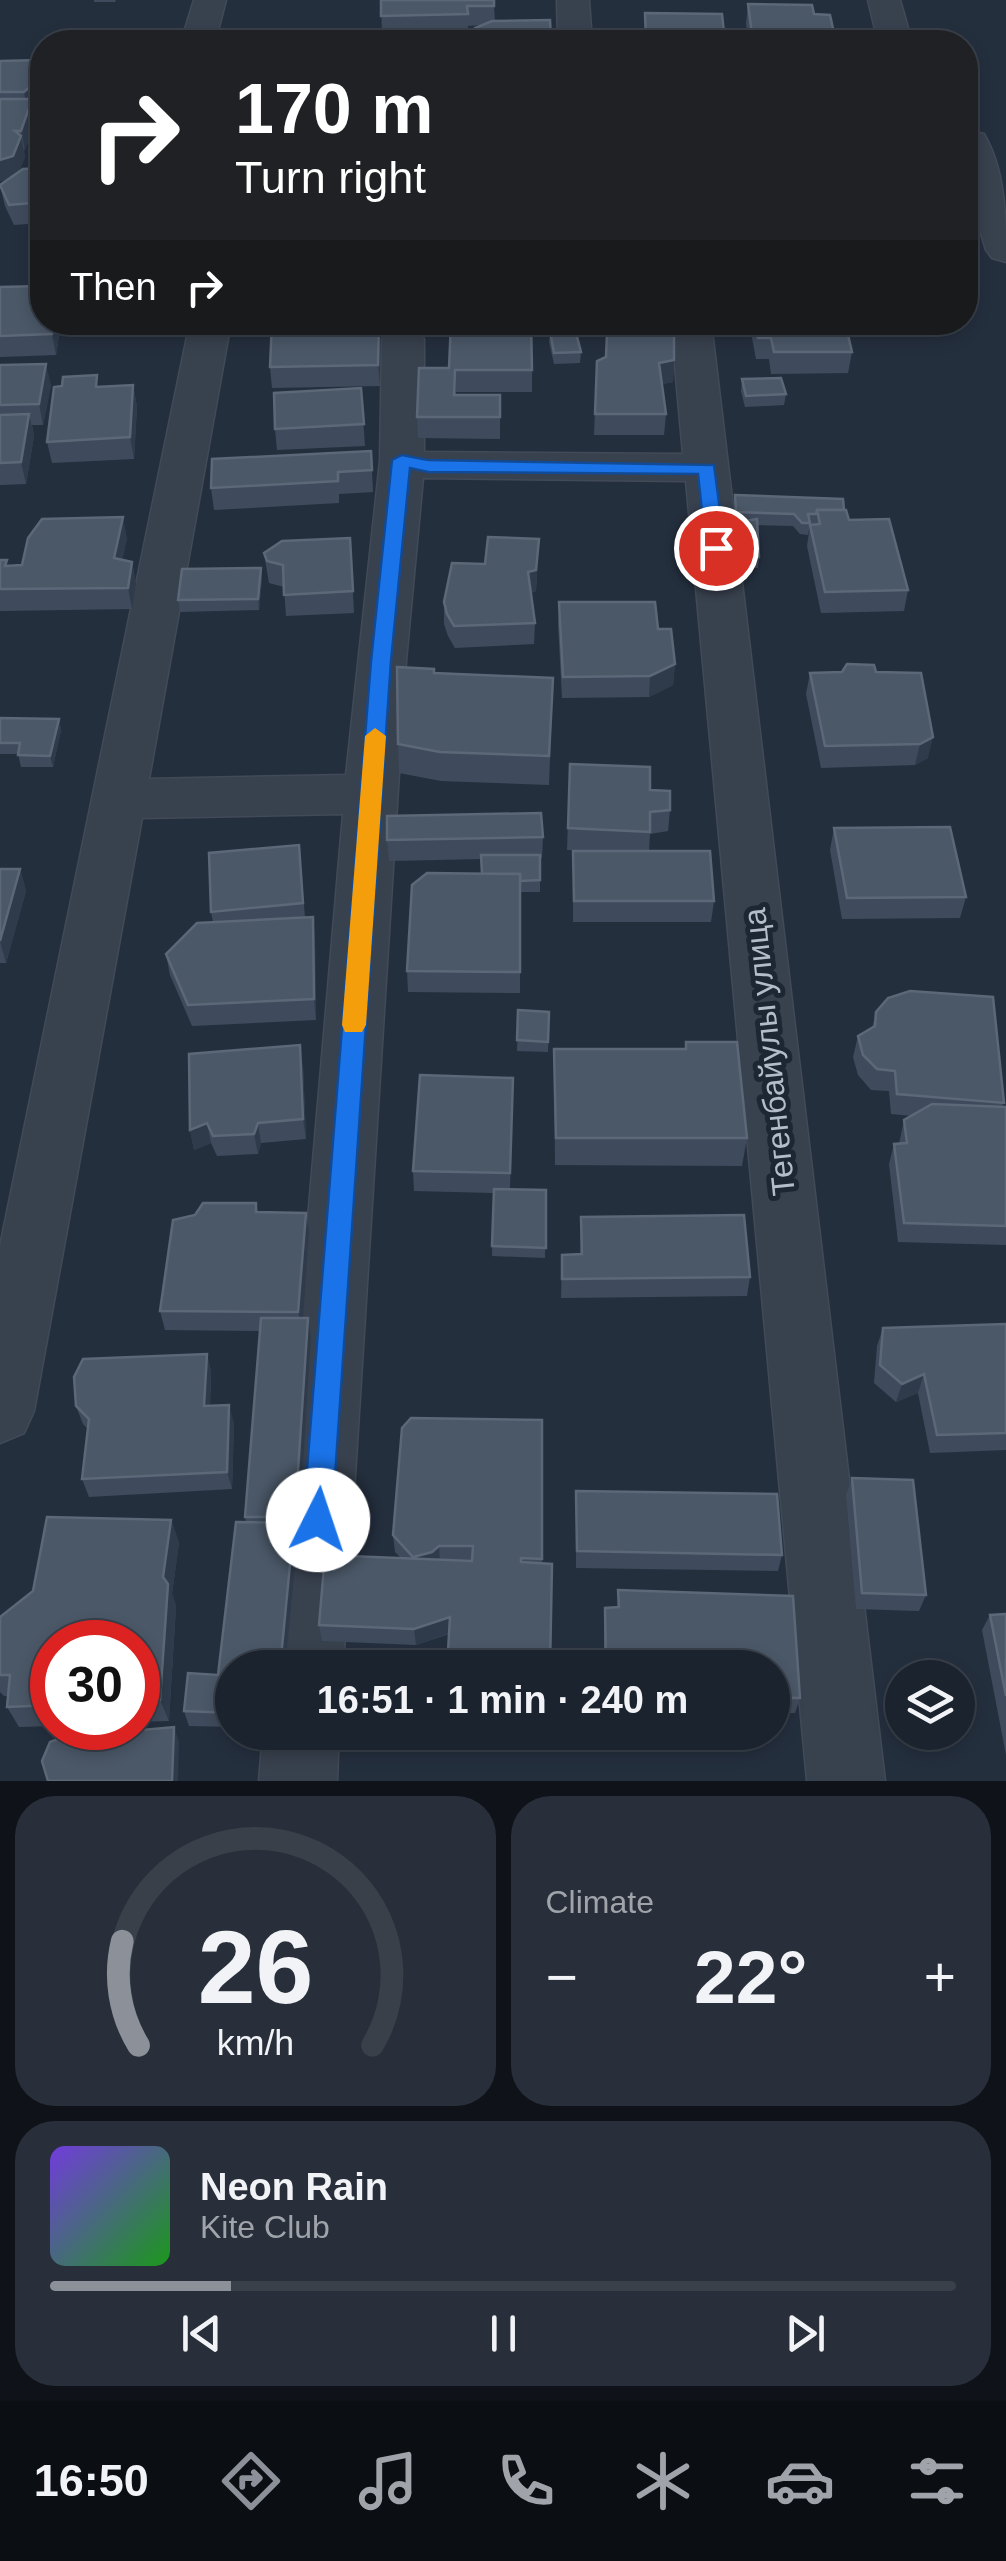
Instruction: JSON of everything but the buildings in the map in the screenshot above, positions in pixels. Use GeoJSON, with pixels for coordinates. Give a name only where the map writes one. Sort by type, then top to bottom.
{"type":"FeatureCollection","features":[{"type":"Feature","properties":{"kind":"street"},"geometry":{"type":"LineString","coordinates":[[201,30],[210,0]]}},
{"type":"Feature","properties":{"kind":"street"},"geometry":{"type":"LineString","coordinates":[[573,0],[574,30]]}},
{"type":"Feature","properties":{"kind":"street"},"geometry":{"type":"LineString","coordinates":[[884,0],[892,30]]}},
{"type":"Feature","properties":{"kind":"street"},"geometry":{"type":"LineString","coordinates":[[981,141],[1006,250]]}},
{"type":"Feature","properties":{"kind":"street"},"geometry":{"type":"LineString","coordinates":[[0,1411],[209,335]]}},
{"type":"Feature","properties":{"kind":"street","name":"Тегенбайулы улица"},"geometry":{"type":"LineString","coordinates":[[692,335],[846,1781]]}},
{"type":"Feature","properties":{"kind":"street"},"geometry":{"type":"LineString","coordinates":[[307,1650],[371,794],[402,460],[403,339]]}},
{"type":"Feature","properties":{"kind":"street"},"geometry":{"type":"LineString","coordinates":[[402,460],[428,466],[707,468]]}},
{"type":"Feature","properties":{"kind":"street"},"geometry":{"type":"LineString","coordinates":[[119,799],[371,794]]}},
{"type":"Feature","properties":{"kind":"street"},"geometry":{"type":"LineString","coordinates":[[298,1781],[301,1750]]}},
{"type":"Feature","properties":{"kind":"slow traffic"},"geometry":{"type":"LineString","coordinates":[[354,1025],[375,736]]}},
{"type":"Feature","properties":{"kind":"route"},"geometry":{"type":"LineString","coordinates":[[318,1520],[381,661],[402,460],[428,466],[707,468],[716,548]]}}]}
